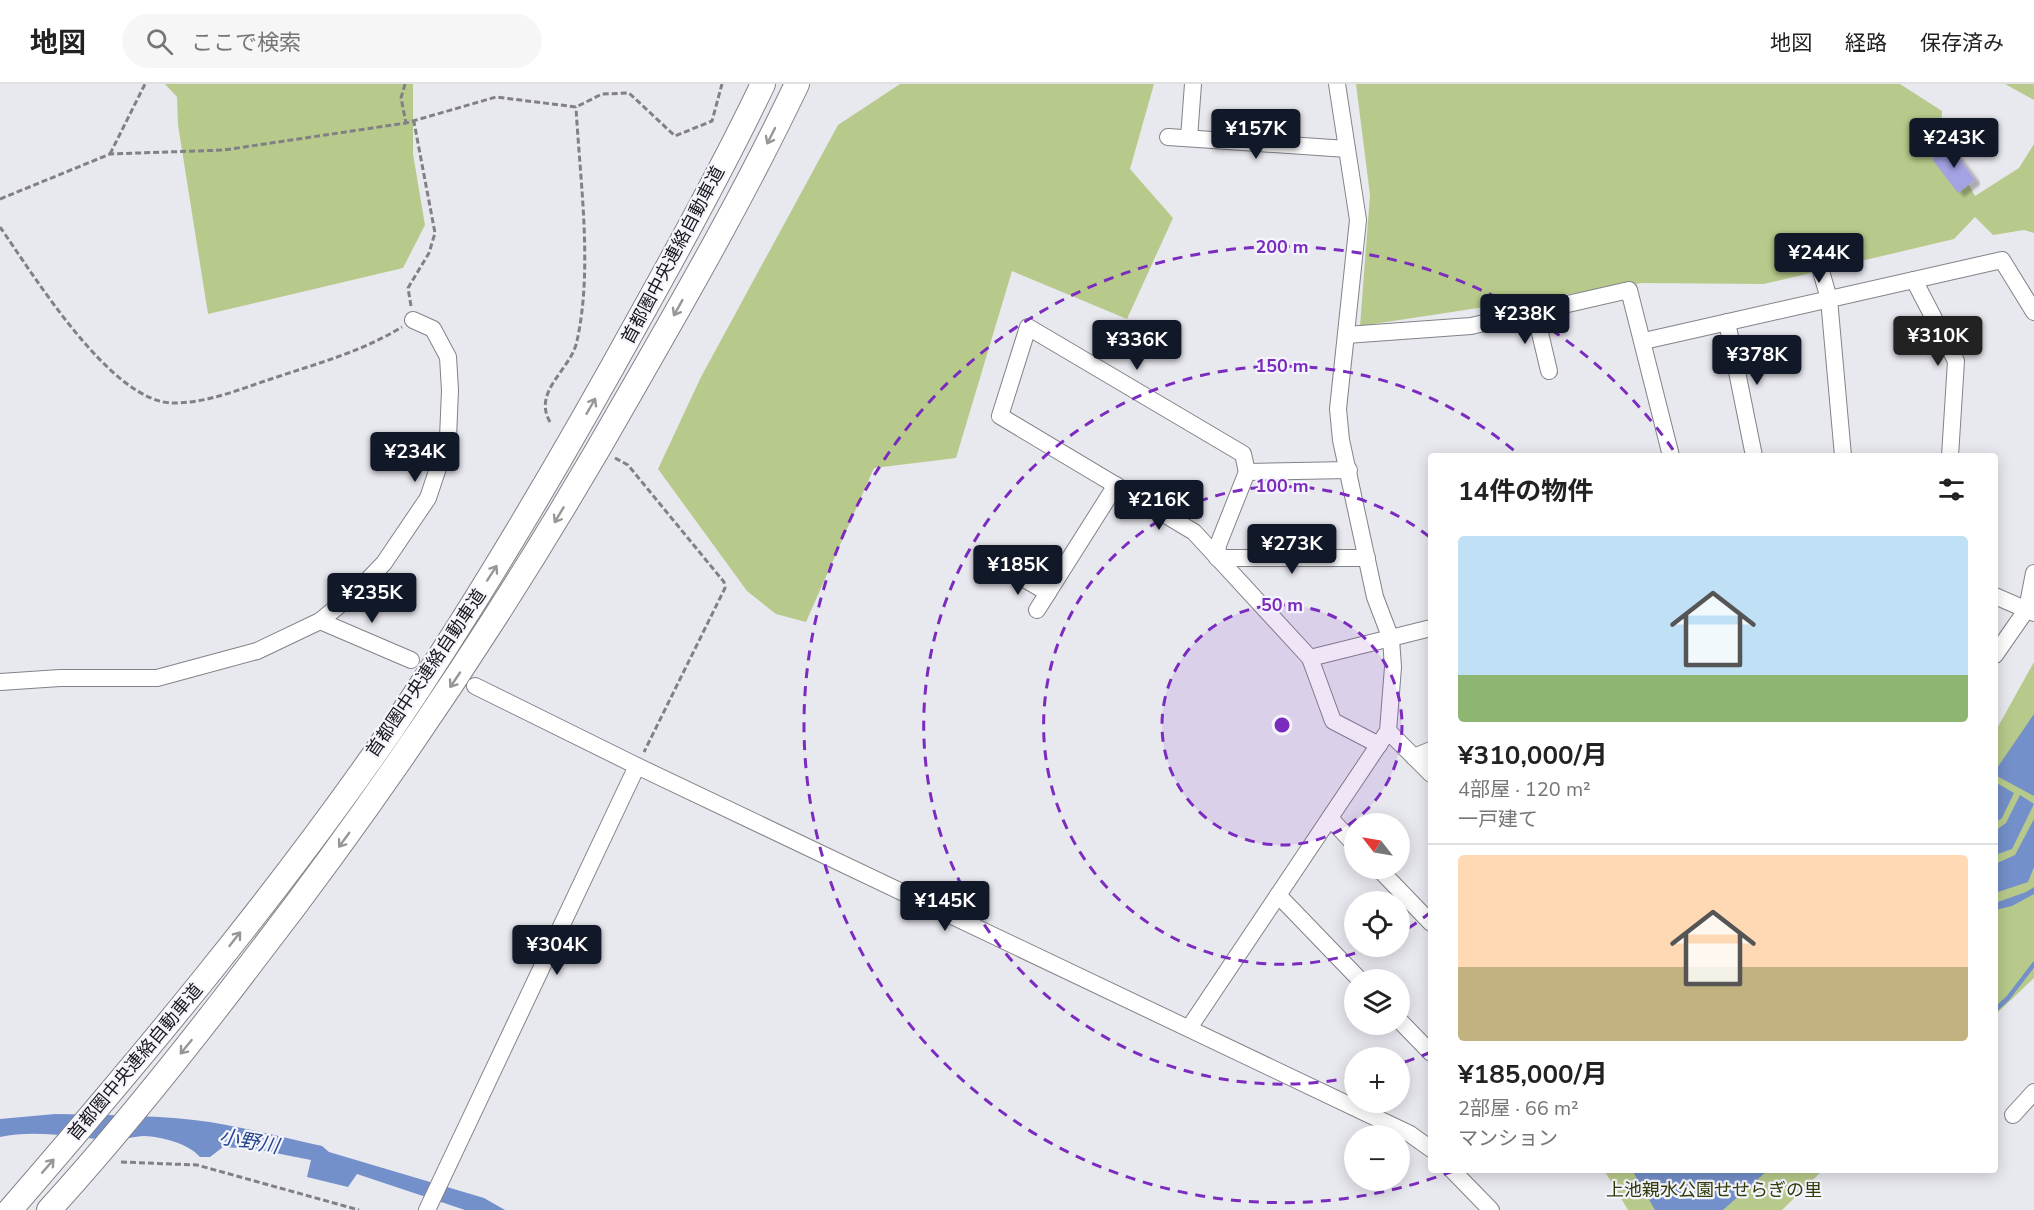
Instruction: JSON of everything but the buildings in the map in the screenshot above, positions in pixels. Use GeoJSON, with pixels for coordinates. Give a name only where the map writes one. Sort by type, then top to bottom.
{"type":"FeatureCollection","features":[{"type":"Feature","properties":{"kind":"highway","name":"首都圏中央連絡自動車道"},"geometry":{"type":"LineString","coordinates":[[10,1210],[110,1095],[199,985],[392,729],[496,567],[599,392],[700,208],[764,84]]}},
{"type":"Feature","properties":{"kind":"highway","name":"首都圏中央連絡自動車道"},"geometry":{"type":"LineString","coordinates":[[49,1210],[222,1002],[384,785],[489,630],[590,465],[659,343],[730,214],[797,84]]}},
{"type":"Feature","properties":{"kind":"street"},"geometry":{"type":"LineString","coordinates":[[1189,138],[1193,84]]}},
{"type":"Feature","properties":{"kind":"street"},"geometry":{"type":"LineString","coordinates":[[1189,1028],[1388,731],[1393,667],[1391,639],[1375,597],[1341,440],[1338,409],[1358,220],[1337,84]]}},
{"type":"Feature","properties":{"kind":"street"},"geometry":{"type":"LineString","coordinates":[[1168,137],[1347,149]]}},
{"type":"Feature","properties":{"kind":"street"},"geometry":{"type":"LineString","coordinates":[[1644,341],[2002,260],[2034,312]]}},
{"type":"Feature","properties":{"kind":"street"},"geometry":{"type":"LineString","coordinates":[[1819,264],[1829,299],[1843,453]]}},
{"type":"Feature","properties":{"kind":"street"},"geometry":{"type":"LineString","coordinates":[[1914,280],[1956,361],[1950,453]]}},
{"type":"Feature","properties":{"kind":"street"},"geometry":{"type":"LineString","coordinates":[[1346,335],[1472,326],[1629,290],[1644,341],[1670,453]]}},
{"type":"Feature","properties":{"kind":"street"},"geometry":{"type":"LineString","coordinates":[[1535,312],[1549,371]]}},
{"type":"Feature","properties":{"kind":"street"},"geometry":{"type":"LineString","coordinates":[[0,682],[157,678],[257,651],[320,621],[358,590],[384,563],[428,498],[448,438],[450,390],[448,357],[433,329],[413,320]]}},
{"type":"Feature","properties":{"kind":"street"},"geometry":{"type":"LineString","coordinates":[[1727,322],[1753,453]]}},
{"type":"Feature","properties":{"kind":"street"},"geometry":{"type":"LineString","coordinates":[[1217,558],[1218,545],[1247,472],[1243,454],[1028,327],[1000,416],[1194,532],[1217,558],[1310,658],[1333,721],[1379,745]]}},
{"type":"Feature","properties":{"kind":"street"},"geometry":{"type":"LineString","coordinates":[[1247,472],[1349,470]]}},
{"type":"Feature","properties":{"kind":"street"},"geometry":{"type":"LineString","coordinates":[[1037,610],[1116,485]]}},
{"type":"Feature","properties":{"kind":"street"},"geometry":{"type":"LineString","coordinates":[[1217,558],[1367,558]]}},
{"type":"Feature","properties":{"kind":"street"},"geometry":{"type":"LineString","coordinates":[[1006,568],[1048,593]]}},
{"type":"Feature","properties":{"kind":"street"},"geometry":{"type":"LineString","coordinates":[[1998,651],[2030,611],[2034,573]]}},
{"type":"Feature","properties":{"kind":"street"},"geometry":{"type":"LineString","coordinates":[[1998,597],[2030,611]]}},
{"type":"Feature","properties":{"kind":"street"},"geometry":{"type":"LineString","coordinates":[[320,621],[411,660]]}},
{"type":"Feature","properties":{"kind":"street"},"geometry":{"type":"LineString","coordinates":[[1310,658],[1428,628]]}},
{"type":"Feature","properties":{"kind":"street"},"geometry":{"type":"LineString","coordinates":[[475,686],[637,766],[1410,1134],[1428,1147]]}},
{"type":"Feature","properties":{"kind":"street"},"geometry":{"type":"LineString","coordinates":[[1388,731],[1428,771]]}},
{"type":"Feature","properties":{"kind":"street"},"geometry":{"type":"LineString","coordinates":[[1414,757],[1428,751]]}},
{"type":"Feature","properties":{"kind":"street"},"geometry":{"type":"LineString","coordinates":[[427,1210],[637,766]]}},
{"type":"Feature","properties":{"kind":"street"},"geometry":{"type":"LineString","coordinates":[[1330,818],[1344,833]]}},
{"type":"Feature","properties":{"kind":"street"},"geometry":{"type":"LineString","coordinates":[[1389,879],[1428,920]]}},
{"type":"Feature","properties":{"kind":"street"},"geometry":{"type":"LineString","coordinates":[[1278,895],[1349,969]]}},
{"type":"Feature","properties":{"kind":"street"},"geometry":{"type":"LineString","coordinates":[[1410,1031],[1428,1050]]}},
{"type":"Feature","properties":{"kind":"street"},"geometry":{"type":"LineString","coordinates":[[2013,1115],[2034,1092]]}},
{"type":"Feature","properties":{"kind":"street"},"geometry":{"type":"LineString","coordinates":[[1455,1173],[1491,1210]]}},
{"type":"Feature","properties":{"kind":"path"},"geometry":{"type":"LineString","coordinates":[[110,154],[145,84]]}},
{"type":"Feature","properties":{"kind":"path"},"geometry":{"type":"LineString","coordinates":[[405,84],[401,98],[406,123]]}},
{"type":"Feature","properties":{"kind":"path"},"geometry":{"type":"LineString","coordinates":[[0,199],[110,154],[224,150],[414,122],[495,97],[576,107],[602,94],[629,93],[675,136],[712,121],[722,84]]}},
{"type":"Feature","properties":{"kind":"path"},"geometry":{"type":"LineString","coordinates":[[550,422],[544,411],[546,398],[577,344],[584,298],[576,107]]}},
{"type":"Feature","properties":{"kind":"path"},"geometry":{"type":"LineString","coordinates":[[0,227],[68,326],[128,385],[151,398],[172,403],[207,400],[368,347],[413,320],[408,288],[429,253],[435,233],[414,122]]}},
{"type":"Feature","properties":{"kind":"path"},"geometry":{"type":"LineString","coordinates":[[615,458],[628,465],[724,582],[725,588],[637,766]]}},
{"type":"Feature","properties":{"kind":"path"},"geometry":{"type":"LineString","coordinates":[[121,1162],[197,1165],[359,1210]]}},
{"type":"Feature","properties":{"kind":"green space"},"geometry":{"type":"Polygon","coordinates":[[[165,84],[413,84],[413,154],[425,225],[403,268],[208,314],[178,125],[177,97],[165,84]]]}},
{"type":"Feature","properties":{"kind":"green space"},"geometry":{"type":"Polygon","coordinates":[[[900,84],[1154,84],[1130,169],[1173,218],[1127,319],[1012,271],[956,458],[874,468],[806,622],[776,614],[747,591],[658,469],[701,377],[838,125],[900,84]]]}},
{"type":"Feature","properties":{"kind":"green space"},"geometry":{"type":"Polygon","coordinates":[[[1356,84],[1900,84],[1942,111],[1941,133],[1975,196],[2019,168],[2034,144],[2034,233],[2024,230],[1993,235],[1975,217],[1954,239],[1764,284],[1642,283],[1360,326],[1370,195],[1356,84]]]}},
{"type":"Feature","properties":{"kind":"green space"},"geometry":{"type":"Polygon","coordinates":[[[2005,84],[2034,84],[2034,100],[2005,84]]]}},
{"type":"Feature","properties":{"kind":"green space"},"geometry":{"type":"Polygon","coordinates":[[[2034,662],[2034,978],[1998,1012],[1998,727],[2034,662]]]}},
{"type":"Feature","properties":{"kind":"green space","name":"上池親水公園せせらぎの里"},"geometry":{"type":"Polygon","coordinates":[[[1606,1173],[1820,1173],[1782,1210],[1628,1210],[1606,1173]]]}},
{"type":"Feature","properties":{"kind":"water"},"geometry":{"type":"Polygon","coordinates":[[[2034,714],[2034,796],[1998,777],[1998,767],[2034,714]]]}},
{"type":"Feature","properties":{"kind":"water"},"geometry":{"type":"Polygon","coordinates":[[[1998,784],[2014,793],[2002,818],[1998,821],[1998,784]]]}},
{"type":"Feature","properties":{"kind":"water"},"geometry":{"type":"Polygon","coordinates":[[[2020,795],[2034,804],[2012,849],[1998,854],[1998,829],[2006,823],[2020,795]]]}},
{"type":"Feature","properties":{"kind":"water"},"geometry":{"type":"Polygon","coordinates":[[[2034,819],[2034,867],[2028,882],[1998,892],[1998,863],[2015,855],[2034,819]]]}},
{"type":"Feature","properties":{"kind":"water"},"geometry":{"type":"Polygon","coordinates":[[[2034,887],[2034,894],[2012,906],[1998,909],[1998,902],[2034,887]]]}},
{"type":"Feature","properties":{"kind":"water","name":"小野川"},"geometry":{"type":"Polygon","coordinates":[[[55,1114],[177,1118],[242,1128],[322,1146],[329,1152],[484,1198],[505,1210],[465,1210],[357,1174],[348,1187],[307,1177],[311,1160],[255,1149],[223,1147],[210,1157],[200,1157],[182,1144],[151,1137],[140,1136],[116,1140],[28,1134],[0,1137],[0,1119],[55,1114]]]}},
{"type":"Feature","properties":{"kind":"water"},"geometry":{"type":"Polygon","coordinates":[[[1634,1173],[1765,1173],[1723,1210],[1655,1210],[1634,1173]]]}},
{"type":"Feature","properties":{"kind":"waterway"},"geometry":{"type":"LineString","coordinates":[[1998,1007],[2034,964]]}}]}
